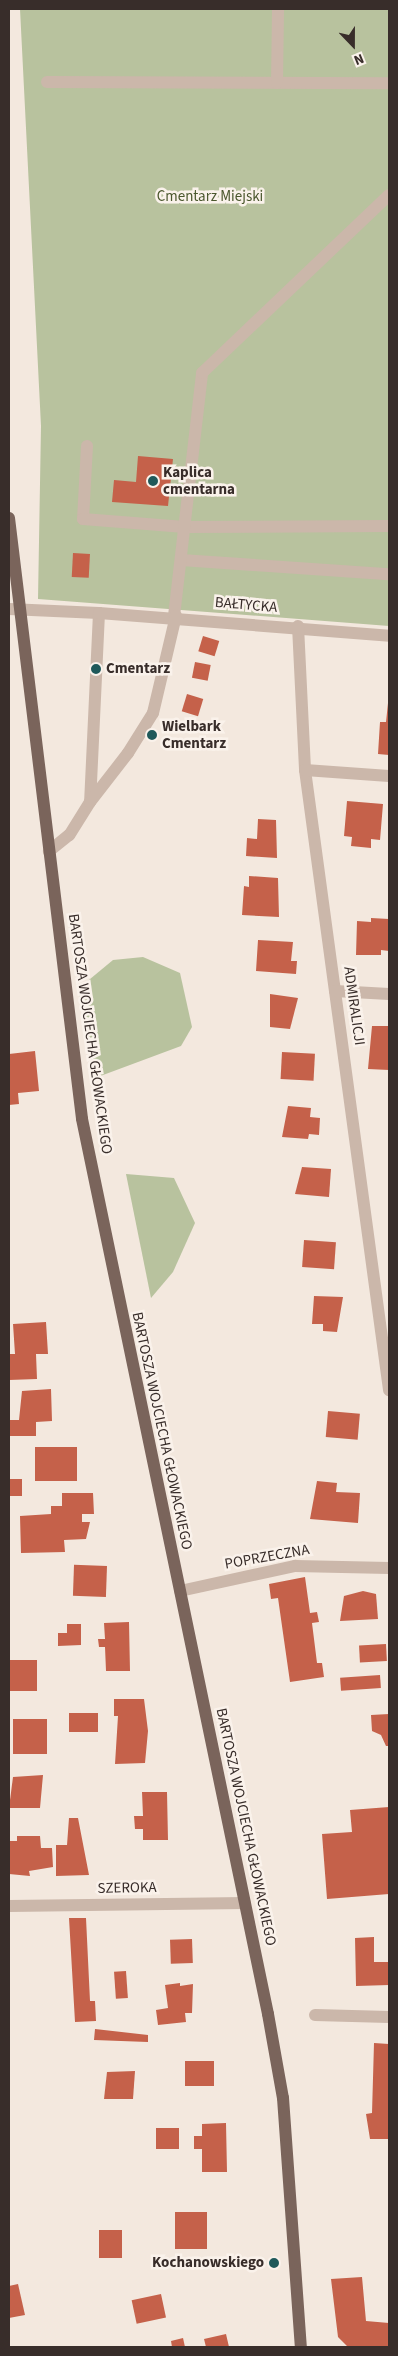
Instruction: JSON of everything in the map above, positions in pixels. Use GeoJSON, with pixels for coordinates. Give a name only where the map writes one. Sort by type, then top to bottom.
{"type":"FeatureCollection","features":[{"type":"Feature","properties":{"kind":"main road","name":"BARTOSZA WOJCIECHA GŁOWACKIEGO"},"geometry":{"type":"LineString","coordinates":[[9,518],[14,609],[49,851],[82,1119],[245,1903],[283,2098],[301,2347]]}},
{"type":"Feature","properties":{"kind":"street"},"geometry":{"type":"LineString","coordinates":[[277,83],[278,9]]}},
{"type":"Feature","properties":{"kind":"street"},"geometry":{"type":"LineString","coordinates":[[47,82],[389,83]]}},
{"type":"Feature","properties":{"kind":"street"},"geometry":{"type":"LineString","coordinates":[[49,851],[69,835],[90,802],[128,753],[153,713],[175,616],[202,373],[389,195]]}},
{"type":"Feature","properties":{"kind":"street"},"geometry":{"type":"LineString","coordinates":[[87,446],[83,519],[184,527],[389,526]]}},
{"type":"Feature","properties":{"kind":"street"},"geometry":{"type":"LineString","coordinates":[[181,560],[389,574]]}},
{"type":"Feature","properties":{"kind":"street","name":"BAŁTYCKA"},"geometry":{"type":"LineString","coordinates":[[14,609],[175,616],[389,636]]}},
{"type":"Feature","properties":{"kind":"street"},"geometry":{"type":"LineString","coordinates":[[90,802],[99,613]]}},
{"type":"Feature","properties":{"kind":"street","name":"ADMIRALICJI"},"geometry":{"type":"LineString","coordinates":[[298,626],[305,770],[385,1333],[389,1390]]}},
{"type":"Feature","properties":{"kind":"street"},"geometry":{"type":"LineString","coordinates":[[305,770],[389,776]]}},
{"type":"Feature","properties":{"kind":"street"},"geometry":{"type":"LineString","coordinates":[[335,991],[389,994]]}},
{"type":"Feature","properties":{"kind":"street"},"geometry":{"type":"LineString","coordinates":[[389,1561],[389,1568]]}},
{"type":"Feature","properties":{"kind":"street","name":"POPRZECZNA"},"geometry":{"type":"LineString","coordinates":[[180,1591],[295,1566],[389,1568]]}},
{"type":"Feature","properties":{"kind":"street","name":"SZEROKA"},"geometry":{"type":"LineString","coordinates":[[9,1906],[245,1903]]}},
{"type":"Feature","properties":{"kind":"street"},"geometry":{"type":"LineString","coordinates":[[315,2015],[389,2017]]}},
{"type":"Feature","properties":{"kind":"green space","name":"Cmentarz Miejski"},"geometry":{"type":"Polygon","coordinates":[[[20,9],[389,9],[389,626],[38,599],[41,426],[20,9]]]}},
{"type":"Feature","properties":{"kind":"green space"},"geometry":{"type":"Polygon","coordinates":[[[143,957],[180,973],[192,1027],[181,1046],[95,1078],[78,989],[113,960],[143,957]]]}},
{"type":"Feature","properties":{"kind":"green space"},"geometry":{"type":"Polygon","coordinates":[[[126,1174],[174,1178],[195,1223],[173,1272],[151,1298],[126,1174]]]}},
{"type":"Feature","properties":{"kind":"building","name":"Kaplica cmentarna"},"geometry":{"type":"Polygon","coordinates":[[[138,456],[173,459],[168,506],[112,502],[114,480],[136,482],[138,456]]]}},
{"type":"Feature","properties":{"kind":"building"},"geometry":{"type":"Polygon","coordinates":[[[73,553],[90,554],[89,578],[72,577],[73,553]]]}},
{"type":"Feature","properties":{"kind":"building"},"geometry":{"type":"Polygon","coordinates":[[[203,636],[219,641],[215,656],[198,651],[203,636]]]}},
{"type":"Feature","properties":{"kind":"building"},"geometry":{"type":"Polygon","coordinates":[[[195,662],[211,665],[208,681],[192,678],[195,662]]]}},
{"type":"Feature","properties":{"kind":"building"},"geometry":{"type":"Polygon","coordinates":[[[187,694],[203,699],[198,716],[182,711],[187,694]]]}},
{"type":"Feature","properties":{"kind":"building"},"geometry":{"type":"Polygon","coordinates":[[[388,703],[389,755],[378,754],[380,722],[386,722],[388,703]]]}},
{"type":"Feature","properties":{"kind":"building"},"geometry":{"type":"Polygon","coordinates":[[[347,801],[383,804],[380,840],[371,839],[371,848],[351,846],[352,837],[344,836],[347,801]]]}},
{"type":"Feature","properties":{"kind":"building"},"geometry":{"type":"Polygon","coordinates":[[[258,819],[276,820],[277,858],[246,856],[247,838],[257,839],[258,819]]]}},
{"type":"Feature","properties":{"kind":"building"},"geometry":{"type":"Polygon","coordinates":[[[249,876],[278,878],[279,917],[242,915],[244,886],[249,887],[249,876]]]}},
{"type":"Feature","properties":{"kind":"building"},"geometry":{"type":"Polygon","coordinates":[[[371,918],[389,919],[389,951],[381,950],[381,955],[356,955],[357,921],[371,922],[371,918]]]}},
{"type":"Feature","properties":{"kind":"building"},"geometry":{"type":"Polygon","coordinates":[[[258,940],[293,942],[291,961],[297,961],[296,974],[256,971],[258,940]]]}},
{"type":"Feature","properties":{"kind":"building"},"geometry":{"type":"Polygon","coordinates":[[[270,994],[298,998],[290,1029],[270,1027],[270,994]]]}},
{"type":"Feature","properties":{"kind":"building"},"geometry":{"type":"Polygon","coordinates":[[[372,1026],[389,1026],[389,1070],[368,1069],[372,1026]]]}},
{"type":"Feature","properties":{"kind":"building"},"geometry":{"type":"Polygon","coordinates":[[[35,1051],[39,1091],[18,1093],[19,1104],[9,1105],[9,1054],[35,1051]]]}},
{"type":"Feature","properties":{"kind":"building"},"geometry":{"type":"Polygon","coordinates":[[[282,1052],[315,1054],[314,1081],[281,1079],[282,1052]]]}},
{"type":"Feature","properties":{"kind":"building"},"geometry":{"type":"Polygon","coordinates":[[[288,1106],[311,1108],[310,1117],[320,1118],[319,1135],[309,1134],[308,1139],[282,1137],[288,1106]]]}},
{"type":"Feature","properties":{"kind":"building"},"geometry":{"type":"Polygon","coordinates":[[[302,1167],[331,1169],[329,1197],[295,1194],[302,1167]]]}},
{"type":"Feature","properties":{"kind":"building"},"geometry":{"type":"Polygon","coordinates":[[[304,1240],[336,1242],[334,1269],[302,1267],[304,1240]]]}},
{"type":"Feature","properties":{"kind":"building"},"geometry":{"type":"Polygon","coordinates":[[[314,1296],[343,1297],[337,1332],[323,1331],[323,1324],[312,1324],[314,1296]]]}},
{"type":"Feature","properties":{"kind":"building"},"geometry":{"type":"Polygon","coordinates":[[[46,1322],[48,1354],[36,1354],[37,1379],[9,1380],[9,1354],[15,1354],[13,1324],[46,1322]]]}},
{"type":"Feature","properties":{"kind":"building"},"geometry":{"type":"Polygon","coordinates":[[[51,1389],[52,1421],[36,1422],[36,1436],[9,1436],[9,1420],[19,1420],[22,1391],[51,1389]]]}},
{"type":"Feature","properties":{"kind":"building"},"geometry":{"type":"Polygon","coordinates":[[[328,1411],[360,1414],[358,1440],[326,1437],[328,1411]]]}},
{"type":"Feature","properties":{"kind":"building"},"geometry":{"type":"Polygon","coordinates":[[[35,1447],[77,1447],[77,1481],[35,1481],[35,1447]]]}},
{"type":"Feature","properties":{"kind":"building"},"geometry":{"type":"Polygon","coordinates":[[[9,1479],[22,1479],[22,1496],[9,1496],[9,1479]]]}},
{"type":"Feature","properties":{"kind":"building"},"geometry":{"type":"Polygon","coordinates":[[[317,1481],[337,1483],[336,1492],[360,1493],[358,1523],[310,1519],[317,1481]]]}},
{"type":"Feature","properties":{"kind":"building"},"geometry":{"type":"Polygon","coordinates":[[[62,1493],[93,1493],[94,1514],[82,1514],[82,1522],[90,1522],[86,1539],[64,1540],[65,1552],[21,1553],[20,1516],[51,1514],[51,1506],[62,1506],[62,1493]]]}},
{"type":"Feature","properties":{"kind":"building"},"geometry":{"type":"Polygon","coordinates":[[[74,1565],[107,1566],[106,1597],[73,1596],[74,1565]]]}},
{"type":"Feature","properties":{"kind":"building"},"geometry":{"type":"Polygon","coordinates":[[[305,1577],[310,1613],[317,1612],[319,1622],[312,1623],[317,1663],[322,1663],[324,1677],[290,1682],[278,1598],[271,1599],[269,1584],[305,1577]]]}},
{"type":"Feature","properties":{"kind":"building"},"geometry":{"type":"Polygon","coordinates":[[[363,1591],[376,1594],[378,1619],[340,1621],[344,1596],[363,1591]]]}},
{"type":"Feature","properties":{"kind":"building"},"geometry":{"type":"Polygon","coordinates":[[[129,1622],[130,1671],[106,1671],[105,1647],[99,1647],[98,1639],[105,1639],[104,1623],[129,1622]]]}},
{"type":"Feature","properties":{"kind":"building"},"geometry":{"type":"Polygon","coordinates":[[[67,1624],[81,1624],[81,1645],[58,1646],[58,1633],[67,1633],[67,1624]]]}},
{"type":"Feature","properties":{"kind":"building"},"geometry":{"type":"Polygon","coordinates":[[[386,1644],[387,1661],[360,1662],[359,1645],[386,1644]]]}},
{"type":"Feature","properties":{"kind":"building"},"geometry":{"type":"Polygon","coordinates":[[[9,1660],[37,1660],[37,1691],[9,1691],[9,1660]]]}},
{"type":"Feature","properties":{"kind":"building"},"geometry":{"type":"Polygon","coordinates":[[[380,1675],[381,1688],[341,1691],[340,1678],[380,1675]]]}},
{"type":"Feature","properties":{"kind":"building"},"geometry":{"type":"Polygon","coordinates":[[[114,1699],[144,1699],[148,1731],[145,1763],[115,1764],[118,1716],[114,1716],[114,1699]]]}},
{"type":"Feature","properties":{"kind":"building"},"geometry":{"type":"Polygon","coordinates":[[[69,1713],[98,1713],[98,1732],[69,1732],[69,1713]]]}},
{"type":"Feature","properties":{"kind":"building"},"geometry":{"type":"Polygon","coordinates":[[[389,1714],[389,1746],[386,1746],[381,1735],[372,1731],[371,1715],[389,1714]]]}},
{"type":"Feature","properties":{"kind":"building"},"geometry":{"type":"Polygon","coordinates":[[[13,1719],[47,1719],[47,1754],[13,1754],[13,1719]]]}},
{"type":"Feature","properties":{"kind":"building"},"geometry":{"type":"Polygon","coordinates":[[[43,1775],[40,1808],[9,1808],[13,1777],[43,1775]]]}},
{"type":"Feature","properties":{"kind":"building"},"geometry":{"type":"Polygon","coordinates":[[[142,1792],[167,1792],[168,1840],[143,1840],[143,1829],[135,1829],[134,1816],[143,1816],[142,1792]]]}},
{"type":"Feature","properties":{"kind":"building"},"geometry":{"type":"Polygon","coordinates":[[[389,1807],[389,1894],[327,1899],[322,1834],[352,1832],[350,1810],[389,1807]]]}},
{"type":"Feature","properties":{"kind":"building"},"geometry":{"type":"Polygon","coordinates":[[[69,1818],[78,1818],[89,1875],[56,1876],[56,1845],[67,1845],[69,1818]]]}},
{"type":"Feature","properties":{"kind":"building"},"geometry":{"type":"Polygon","coordinates":[[[17,1836],[40,1836],[41,1848],[52,1848],[53,1867],[29,1871],[30,1876],[9,1874],[9,1841],[17,1841],[17,1836]]]}},
{"type":"Feature","properties":{"kind":"building"},"geometry":{"type":"Polygon","coordinates":[[[69,1918],[86,1918],[90,2001],[95,2001],[96,2021],[75,2022],[69,1918]]]}},
{"type":"Feature","properties":{"kind":"building"},"geometry":{"type":"Polygon","coordinates":[[[374,1937],[374,1962],[389,1962],[389,1985],[356,1986],[355,1938],[374,1937]]]}},
{"type":"Feature","properties":{"kind":"building"},"geometry":{"type":"Polygon","coordinates":[[[192,1939],[193,1963],[171,1964],[170,1940],[192,1939]]]}},
{"type":"Feature","properties":{"kind":"building"},"geometry":{"type":"Polygon","coordinates":[[[126,1971],[128,1998],[116,1999],[114,1972],[126,1971]]]}},
{"type":"Feature","properties":{"kind":"building"},"geometry":{"type":"Polygon","coordinates":[[[180,1983],[180,1986],[193,1984],[192,2013],[185,2013],[186,2022],[158,2025],[156,2010],[168,2008],[165,1985],[180,1983]]]}},
{"type":"Feature","properties":{"kind":"building"},"geometry":{"type":"Polygon","coordinates":[[[95,2029],[148,2035],[148,2042],[94,2040],[95,2029]]]}},
{"type":"Feature","properties":{"kind":"building"},"geometry":{"type":"Polygon","coordinates":[[[374,2043],[389,2044],[389,2139],[370,2139],[366,2114],[372,2113],[374,2043]]]}},
{"type":"Feature","properties":{"kind":"building"},"geometry":{"type":"Polygon","coordinates":[[[185,2061],[214,2061],[214,2086],[185,2086],[185,2061]]]}},
{"type":"Feature","properties":{"kind":"building"},"geometry":{"type":"Polygon","coordinates":[[[135,2071],[133,2099],[104,2099],[107,2072],[135,2071]]]}},
{"type":"Feature","properties":{"kind":"building"},"geometry":{"type":"Polygon","coordinates":[[[226,2123],[227,2172],[202,2172],[202,2149],[194,2149],[194,2136],[202,2136],[202,2124],[226,2123]]]}},
{"type":"Feature","properties":{"kind":"building"},"geometry":{"type":"Polygon","coordinates":[[[156,2128],[179,2128],[179,2149],[156,2149],[156,2128]]]}},
{"type":"Feature","properties":{"kind":"building"},"geometry":{"type":"Polygon","coordinates":[[[175,2212],[207,2212],[207,2249],[175,2249],[175,2212]]]}},
{"type":"Feature","properties":{"kind":"building"},"geometry":{"type":"Polygon","coordinates":[[[99,2230],[122,2230],[122,2258],[99,2258],[99,2230]]]}},
{"type":"Feature","properties":{"kind":"building"},"geometry":{"type":"Polygon","coordinates":[[[362,2277],[366,2321],[389,2323],[389,2347],[348,2347],[338,2337],[331,2279],[362,2277]]]}},
{"type":"Feature","properties":{"kind":"building"},"geometry":{"type":"Polygon","coordinates":[[[18,2284],[25,2315],[9,2318],[9,2286],[18,2284]]]}},
{"type":"Feature","properties":{"kind":"building"},"geometry":{"type":"Polygon","coordinates":[[[161,2294],[166,2317],[137,2324],[132,2300],[161,2294]]]}},
{"type":"Feature","properties":{"kind":"building"},"geometry":{"type":"Polygon","coordinates":[[[226,2334],[229,2347],[206,2347],[204,2339],[226,2334]]]}},
{"type":"Feature","properties":{"kind":"building"},"geometry":{"type":"Polygon","coordinates":[[[183,2338],[185,2347],[172,2347],[171,2341],[183,2338]]]}},
{"type":"Feature","properties":{"kind":"place","name":"Kaplica cmentarna"},"geometry":{"type":"Point","coordinates":[153,481]}},
{"type":"Feature","properties":{"kind":"place","name":"Cmentarz"},"geometry":{"type":"Point","coordinates":[96,669]}},
{"type":"Feature","properties":{"kind":"place","name":"Wielbark Cmentarz"},"geometry":{"type":"Point","coordinates":[152,735]}},
{"type":"Feature","properties":{"kind":"place","name":"Kochanowskiego"},"geometry":{"type":"Point","coordinates":[274,2263]}}]}
